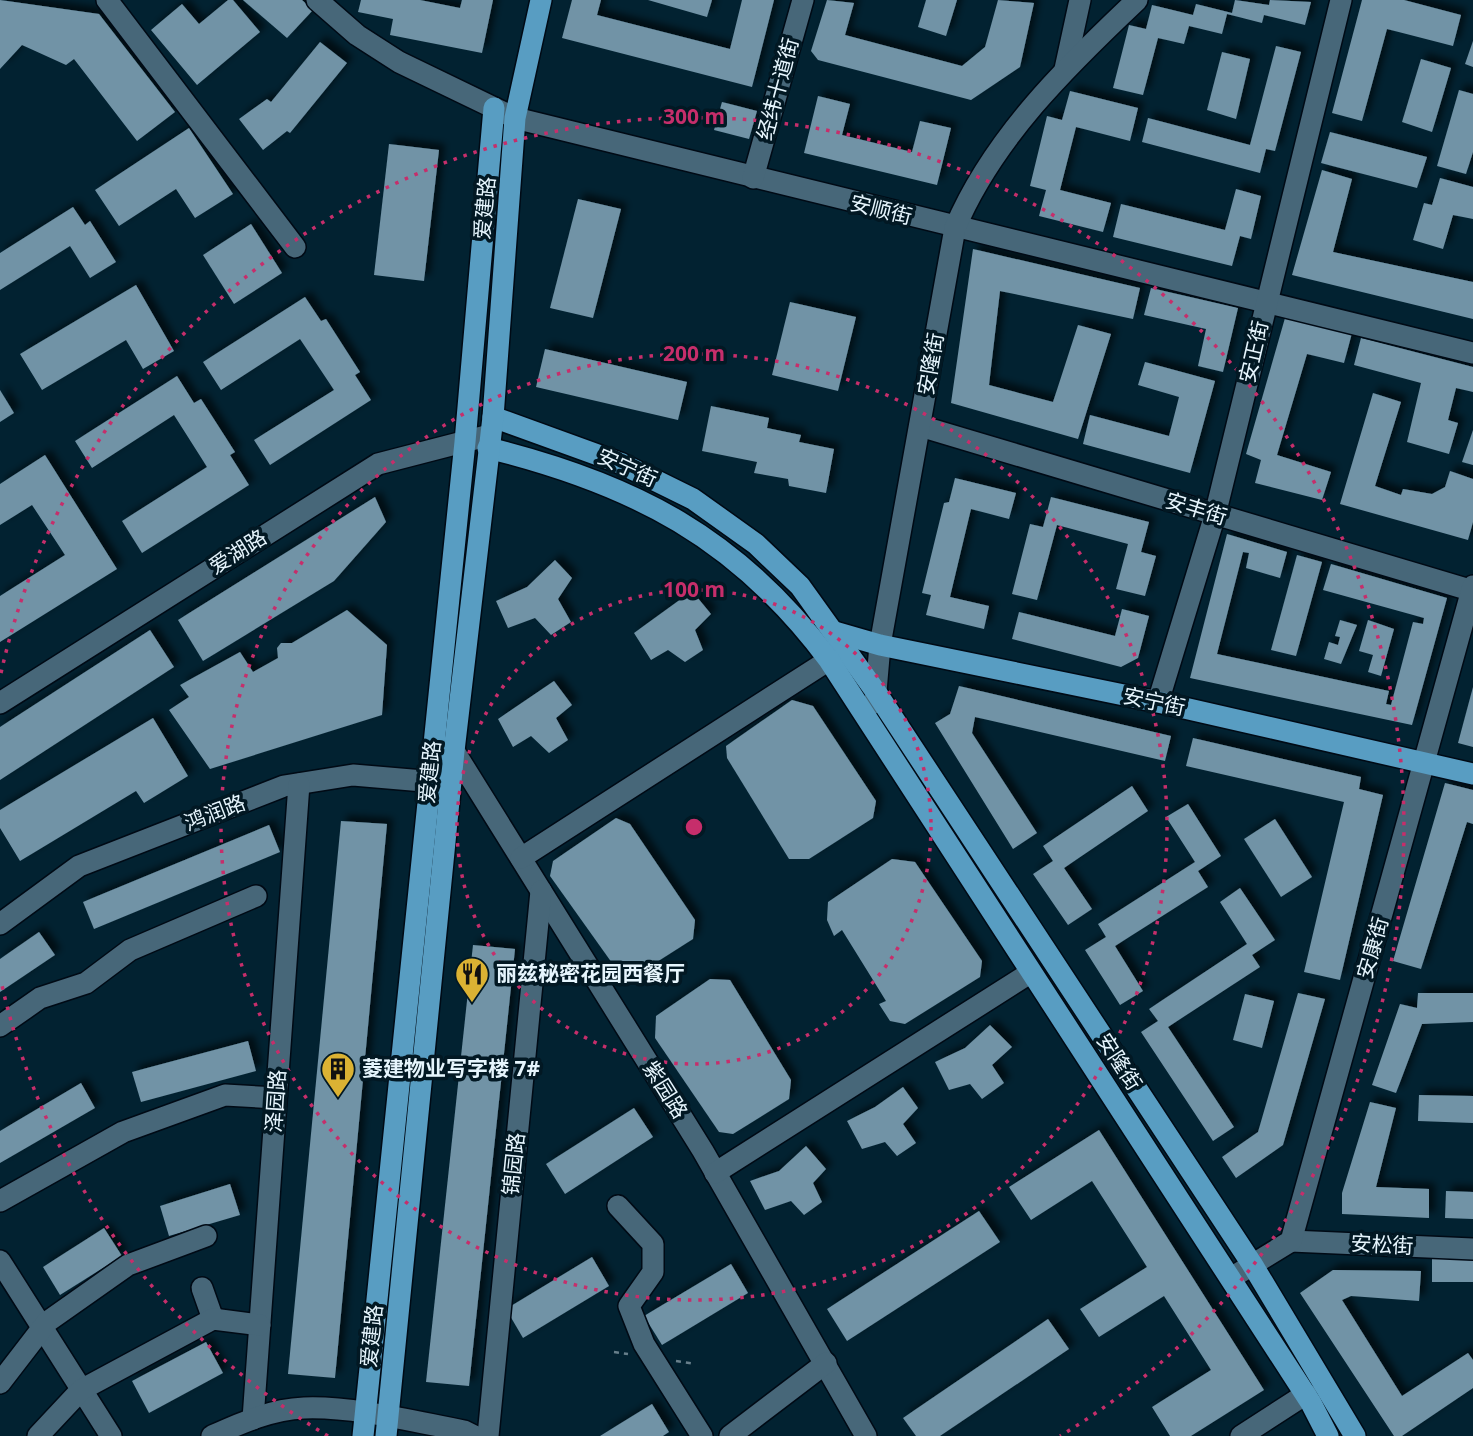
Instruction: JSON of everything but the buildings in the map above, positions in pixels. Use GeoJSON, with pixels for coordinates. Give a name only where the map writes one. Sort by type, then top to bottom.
{"type":"FeatureCollection","features":[{"type":"Feature","properties":{"kind":"main road","name":"爱建路"},"geometry":{"type":"LineString","coordinates":[[386,1426],[454,751],[490,433],[515,118],[541,0]]}},
{"type":"Feature","properties":{"kind":"main road","name":"爱建路"},"geometry":{"type":"LineString","coordinates":[[363,1436],[465,442],[494,108]]}},
{"type":"Feature","properties":{"kind":"main road","name":"安宁街"},"geometry":{"type":"LineString","coordinates":[[490,433],[620,463],[693,499],[756,544],[800,586],[876,692]]}},
{"type":"Feature","properties":{"kind":"main road","name":"安隆街"},"geometry":{"type":"LineString","coordinates":[[490,433],[628,495],[705,536],[790,611],[829,660],[1306,1394],[1328,1436]]}},
{"type":"Feature","properties":{"kind":"main road","name":"安宁街"},"geometry":{"type":"LineString","coordinates":[[835,632],[880,645],[1158,702],[1473,774]]}},
{"type":"Feature","properties":{"kind":"main road","name":"安隆街"},"geometry":{"type":"LineString","coordinates":[[876,692],[1252,1265],[1355,1436]]}},
{"type":"Feature","properties":{"kind":"street"},"geometry":{"type":"LineString","coordinates":[[107,0],[295,247]]}},
{"type":"Feature","properties":{"kind":"street","name":"安顺街"},"geometry":{"type":"LineString","coordinates":[[317,0],[356,35],[399,62],[515,118],[1473,353]]}},
{"type":"Feature","properties":{"kind":"street","name":"经纬十道街"},"geometry":{"type":"LineString","coordinates":[[754,178],[803,0]]}},
{"type":"Feature","properties":{"kind":"street"},"geometry":{"type":"LineString","coordinates":[[1065,69],[1080,0]]}},
{"type":"Feature","properties":{"kind":"street","name":"安隆街"},"geometry":{"type":"LineString","coordinates":[[872,729],[880,645],[956,228],[969,195],[1065,69],[1137,0]]}},
{"type":"Feature","properties":{"kind":"street","name":"安正街"},"geometry":{"type":"LineString","coordinates":[[1158,702],[1215,515],[1341,0]]}},
{"type":"Feature","properties":{"kind":"street","name":"安丰街"},"geometry":{"type":"LineString","coordinates":[[920,426],[1473,589]]}},
{"type":"Feature","properties":{"kind":"street","name":"爱湖路"},"geometry":{"type":"LineString","coordinates":[[0,703],[378,464],[490,433]]}},
{"type":"Feature","properties":{"kind":"street","name":"安康街"},"geometry":{"type":"LineString","coordinates":[[1291,1241],[1473,589]]}},
{"type":"Feature","properties":{"kind":"street"},"geometry":{"type":"LineString","coordinates":[[520,858],[829,660]]}},
{"type":"Feature","properties":{"kind":"street","name":"紫园路"},"geometry":{"type":"LineString","coordinates":[[454,751],[715,1173],[866,1436]]}},
{"type":"Feature","properties":{"kind":"street","name":"鸿润路"},"geometry":{"type":"LineString","coordinates":[[0,924],[79,866],[284,786],[353,775],[452,784]]}},
{"type":"Feature","properties":{"kind":"street","name":"泽园路"},"geometry":{"type":"LineString","coordinates":[[253,1419],[299,784]]}},
{"type":"Feature","properties":{"kind":"street","name":"锦园路"},"geometry":{"type":"LineString","coordinates":[[488,1436],[541,891]]}},
{"type":"Feature","properties":{"kind":"street"},"geometry":{"type":"LineString","coordinates":[[0,1026],[40,998],[86,983],[130,950],[256,896]]}},
{"type":"Feature","properties":{"kind":"street"},"geometry":{"type":"LineString","coordinates":[[715,1173],[1030,973]]}},
{"type":"Feature","properties":{"kind":"street"},"geometry":{"type":"LineString","coordinates":[[0,1201],[122,1132],[225,1095],[276,1098]]}},
{"type":"Feature","properties":{"kind":"street"},"geometry":{"type":"LineString","coordinates":[[618,1206],[653,1244],[653,1272],[629,1306],[644,1344],[702,1436]]}},
{"type":"Feature","properties":{"kind":"street"},"geometry":{"type":"LineString","coordinates":[[0,1382],[42,1328],[128,1265],[206,1236]]}},
{"type":"Feature","properties":{"kind":"street"},"geometry":{"type":"LineString","coordinates":[[1231,1278],[1291,1241]]}},
{"type":"Feature","properties":{"kind":"street","name":"安松街"},"geometry":{"type":"LineString","coordinates":[[1291,1241],[1473,1249]]}},
{"type":"Feature","properties":{"kind":"street"},"geometry":{"type":"LineString","coordinates":[[0,1261],[111,1436]]}},
{"type":"Feature","properties":{"kind":"street"},"geometry":{"type":"LineString","coordinates":[[202,1288],[213,1319]]}},
{"type":"Feature","properties":{"kind":"street"},"geometry":{"type":"LineString","coordinates":[[38,1436],[81,1390],[213,1319],[260,1325]]}},
{"type":"Feature","properties":{"kind":"street"},"geometry":{"type":"LineString","coordinates":[[730,1436],[826,1363]]}},
{"type":"Feature","properties":{"kind":"street"},"geometry":{"type":"LineString","coordinates":[[1241,1436],[1306,1394]]}},
{"type":"Feature","properties":{"kind":"street"},"geometry":{"type":"LineString","coordinates":[[212,1436],[253,1419],[305,1408],[364,1414],[386,1426],[464,1431],[474,1436]]}},
{"type":"Feature","properties":{"kind":"place","name":"丽兹秘密花园西餐厅"},"geometry":{"type":"Point","coordinates":[472,1004]}},
{"type":"Feature","properties":{"kind":"place","name":"菱建物业写字楼 7#"},"geometry":{"type":"Point","coordinates":[338,1099]}}]}
